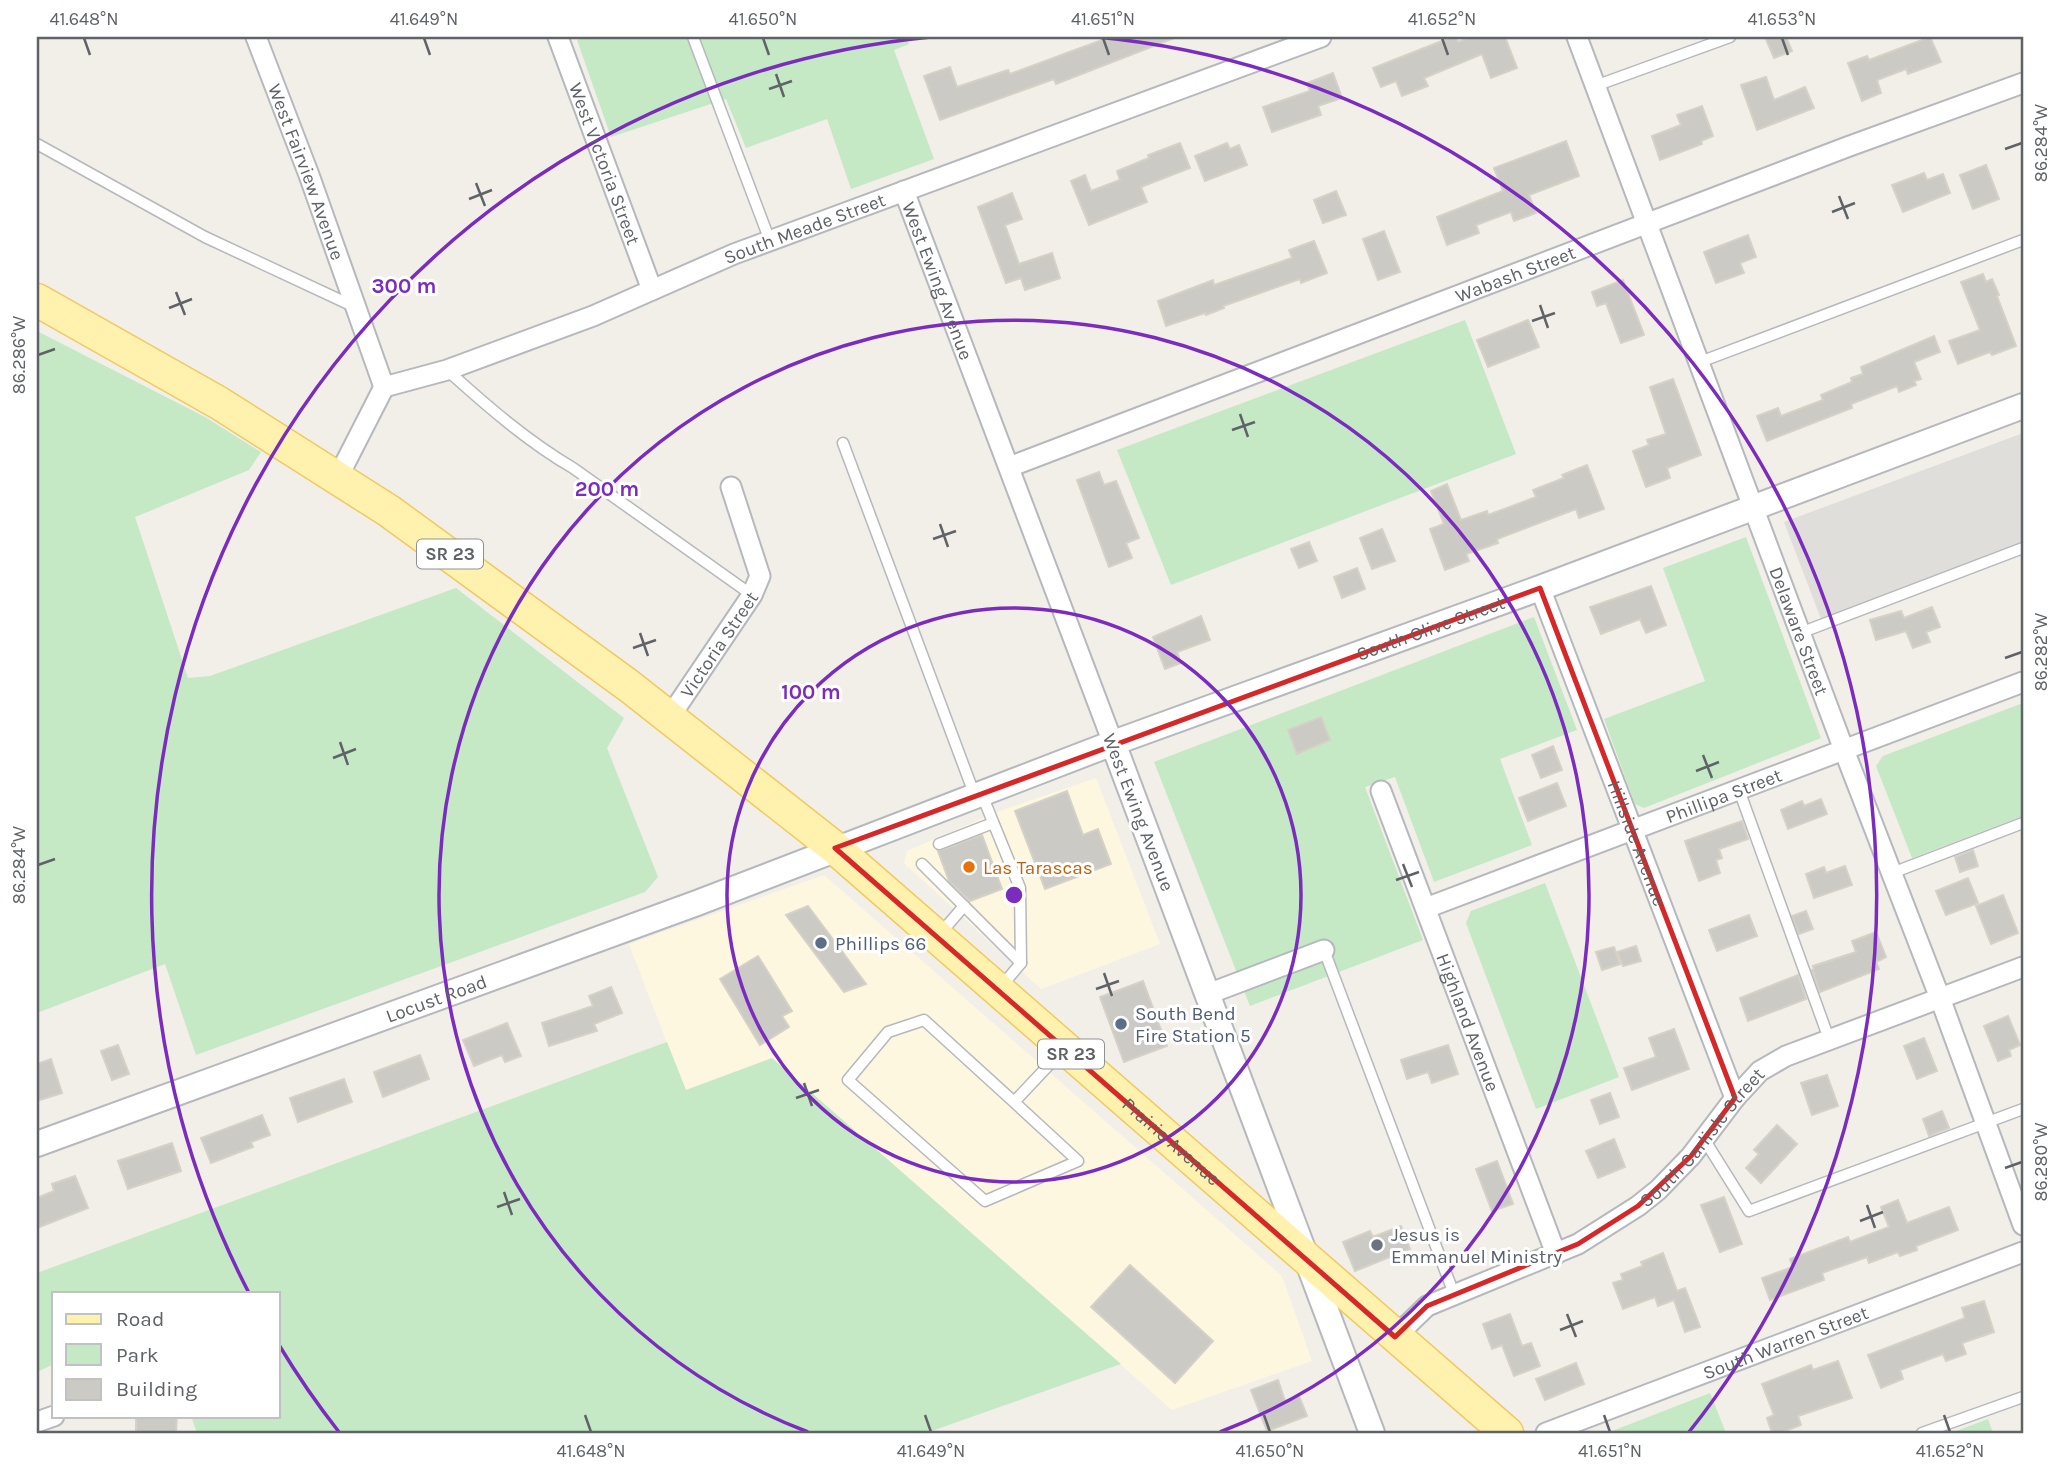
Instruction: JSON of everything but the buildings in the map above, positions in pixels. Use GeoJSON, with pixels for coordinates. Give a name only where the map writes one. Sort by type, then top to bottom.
{"type":"FeatureCollection","features":[{"type":"Feature","properties":{"kind":"main road","name":"SR 23"},"geometry":{"type":"LineString","coordinates":[[37,300],[195,388],[338,477],[467,566],[669,718],[835,848]]}},
{"type":"Feature","properties":{"kind":"main road","name":"Prairie Avenue"},"geometry":{"type":"LineString","coordinates":[[835,848],[1507,1433]]}},
{"type":"Feature","properties":{"kind":"street","name":"West Fairview Avenue"},"geometry":{"type":"LineString","coordinates":[[256,37],[384,387]]}},
{"type":"Feature","properties":{"kind":"street","name":"West Victoria Street"},"geometry":{"type":"LineString","coordinates":[[558,37],[652,290]]}},
{"type":"Feature","properties":{"kind":"street","name":"South Meade Street"},"geometry":{"type":"LineString","coordinates":[[384,387],[447,370],[593,316],[770,241],[1321,37]]}},
{"type":"Feature","properties":{"kind":"street","name":"Delaware Street"},"geometry":{"type":"LineString","coordinates":[[1577,37],[2023,1225]]}},
{"type":"Feature","properties":{"kind":"street","name":"Wabash Street"},"geometry":{"type":"LineString","coordinates":[[1009,467],[2023,83]]}},
{"type":"Feature","properties":{"kind":"street","name":"West Ewing Avenue"},"geometry":{"type":"LineString","coordinates":[[904,191],[1373,1433]]}},
{"type":"Feature","properties":{"kind":"street"},"geometry":{"type":"LineString","coordinates":[[338,477],[384,387]]}},
{"type":"Feature","properties":{"kind":"street","name":"South Olive Street"},"geometry":{"type":"LineString","coordinates":[[835,848],[1113,743],[1541,589],[2023,407]]}},
{"type":"Feature","properties":{"kind":"street","name":"Victoria Street"},"geometry":{"type":"LineString","coordinates":[[669,718],[752,595],[760,576],[731,487]]}},
{"type":"Feature","properties":{"kind":"street","name":"Hillside Avenue"},"geometry":{"type":"LineString","coordinates":[[1541,589],[1735,1098]]}},
{"type":"Feature","properties":{"kind":"street","name":"Phillipa Street"},"geometry":{"type":"LineString","coordinates":[[1426,908],[2023,682]]}},
{"type":"Feature","properties":{"kind":"street","name":"Highland Avenue"},"geometry":{"type":"LineString","coordinates":[[1381,791],[1556,1254]]}},
{"type":"Feature","properties":{"kind":"street","name":"Locust Road"},"geometry":{"type":"LineString","coordinates":[[37,1144],[698,903],[835,848]]}},
{"type":"Feature","properties":{"kind":"street"},"geometry":{"type":"LineString","coordinates":[[1208,994],[1324,950]]}},
{"type":"Feature","properties":{"kind":"street","name":"South Carlisle Street"},"geometry":{"type":"LineString","coordinates":[[1395,1336],[1427,1306],[1578,1244],[1638,1206],[1658,1190],[1760,1071],[1786,1056],[2023,967]]}},
{"type":"Feature","properties":{"kind":"street","name":"South Warren Street"},"geometry":{"type":"LineString","coordinates":[[1546,1433],[2023,1252]]}},
{"type":"Feature","properties":{"kind":"lane"},"geometry":{"type":"LineString","coordinates":[[693,37],[770,241]]}},
{"type":"Feature","properties":{"kind":"lane"},"geometry":{"type":"LineString","coordinates":[[1595,86],[1730,37]]}},
{"type":"Feature","properties":{"kind":"lane"},"geometry":{"type":"LineString","coordinates":[[37,144],[205,237],[355,307]]}},
{"type":"Feature","properties":{"kind":"lane"},"geometry":{"type":"LineString","coordinates":[[1700,362],[2023,240]]}},
{"type":"Feature","properties":{"kind":"lane"},"geometry":{"type":"LineString","coordinates":[[447,370],[490,409],[548,454],[573,468],[752,595]]}},
{"type":"Feature","properties":{"kind":"lane"},"geometry":{"type":"LineString","coordinates":[[843,443],[978,795],[993,823],[1020,888],[1021,963],[998,990]]}},
{"type":"Feature","properties":{"kind":"lane"},"geometry":{"type":"LineString","coordinates":[[1800,633],[2023,548]]}},
{"type":"Feature","properties":{"kind":"lane"},"geometry":{"type":"LineString","coordinates":[[1738,790],[1829,1039]]}},
{"type":"Feature","properties":{"kind":"lane"},"geometry":{"type":"LineString","coordinates":[[939,844],[993,823]]}},
{"type":"Feature","properties":{"kind":"lane"},"geometry":{"type":"LineString","coordinates":[[1892,873],[2023,823]]}},
{"type":"Feature","properties":{"kind":"lane"},"geometry":{"type":"LineString","coordinates":[[922,864],[1021,963]]}},
{"type":"Feature","properties":{"kind":"lane"},"geometry":{"type":"LineString","coordinates":[[937,937],[964,906]]}},
{"type":"Feature","properties":{"kind":"lane"},"geometry":{"type":"LineString","coordinates":[[1324,950],[1454,1294]]}},
{"type":"Feature","properties":{"kind":"lane"},"geometry":{"type":"LineString","coordinates":[[923,1020],[1014,1101],[1078,1161],[985,1201],[848,1080],[888,1032],[923,1020]]}},
{"type":"Feature","properties":{"kind":"lane"},"geometry":{"type":"LineString","coordinates":[[1014,1101],[1064,1049]]}},
{"type":"Feature","properties":{"kind":"lane"},"geometry":{"type":"LineString","coordinates":[[1704,1139],[1749,1211],[2023,1109]]}},
{"type":"Feature","properties":{"kind":"lane"},"geometry":{"type":"LineString","coordinates":[[1922,1433],[2023,1397]]}},
{"type":"Feature","properties":{"kind":"highlighted area"},"geometry":{"type":"Polygon","coordinates":[[[1540,588],[1735,1098],[1691,1156],[1638,1206],[1578,1244],[1427,1306],[1395,1337],[835,848],[1540,588]]]}},
{"type":"Feature","properties":{"kind":"shaded area"},"geometry":{"type":"Polygon","coordinates":[[[2023,433],[2023,542],[1821,619],[1784,522],[2023,433]]]}},
{"type":"Feature","properties":{"kind":"shaded area"},"geometry":{"type":"Polygon","coordinates":[[[1096,778],[1160,944],[1041,989],[904,863],[907,851],[997,812],[1096,778]]]}},
{"type":"Feature","properties":{"kind":"shaded area"},"geometry":{"type":"Polygon","coordinates":[[[824,875],[1282,1276],[1312,1361],[1172,1410],[772,1058],[685,1090],[629,944],[824,875]]]}},
{"type":"Feature","properties":{"kind":"green space"},"geometry":{"type":"Polygon","coordinates":[[[587,37],[906,37],[909,44],[894,50],[934,159],[851,189],[827,119],[746,148],[726,99],[611,137],[577,40],[587,37]]]}},
{"type":"Feature","properties":{"kind":"green space"},"geometry":{"type":"Polygon","coordinates":[[[1465,320],[1516,454],[1171,585],[1117,450],[1465,320]]]}},
{"type":"Feature","properties":{"kind":"green space"},"geometry":{"type":"Polygon","coordinates":[[[37,331],[205,417],[261,452],[249,470],[135,517],[188,678],[210,676],[456,588],[624,718],[607,748],[658,877],[645,892],[196,1055],[165,964],[37,1013],[37,331]]]}},
{"type":"Feature","properties":{"kind":"green space"},"geometry":{"type":"Polygon","coordinates":[[[1746,537],[1821,738],[1644,808],[1635,804],[1604,719],[1705,681],[1663,568],[1746,537]]]}},
{"type":"Feature","properties":{"kind":"green space"},"geometry":{"type":"Polygon","coordinates":[[[1534,617],[1577,730],[1500,759],[1532,845],[1434,882],[1395,777],[1365,787],[1423,940],[1250,1006],[1154,762],[1534,617]]]}},
{"type":"Feature","properties":{"kind":"green space"},"geometry":{"type":"Polygon","coordinates":[[[2023,703],[2023,816],[1912,858],[1876,766],[1883,756],[2023,703]]]}},
{"type":"Feature","properties":{"kind":"green space"},"geometry":{"type":"Polygon","coordinates":[[[1545,883],[1619,1077],[1536,1109],[1466,923],[1471,911],[1545,883]]]}},
{"type":"Feature","properties":{"kind":"green space"},"geometry":{"type":"Polygon","coordinates":[[[667,1042],[686,1090],[772,1058],[1121,1364],[926,1433],[197,1433],[192,1418],[280,1418],[280,1292],[52,1292],[52,1365],[37,1372],[37,1273],[667,1042]]]}},
{"type":"Feature","properties":{"kind":"green space"},"geometry":{"type":"Polygon","coordinates":[[[1710,1393],[1726,1433],[1607,1433],[1710,1393]]]}},
{"type":"Feature","properties":{"kind":"green space"},"geometry":{"type":"Polygon","coordinates":[[[1988,1419],[1993,1433],[1951,1433],[1988,1419]]]}},
{"type":"Feature","properties":{"kind":"place","name":"Las Tarascas"},"geometry":{"type":"Point","coordinates":[969,867]}},
{"type":"Feature","properties":{"kind":"place","name":"Phillips 66"},"geometry":{"type":"Point","coordinates":[821,943]}},
{"type":"Feature","properties":{"kind":"place","name":"South Bend Fire Station 5"},"geometry":{"type":"Point","coordinates":[1121,1024]}},
{"type":"Feature","properties":{"kind":"place","name":"Jesus is Emmanuel Ministry"},"geometry":{"type":"Point","coordinates":[1377,1245]}}]}
